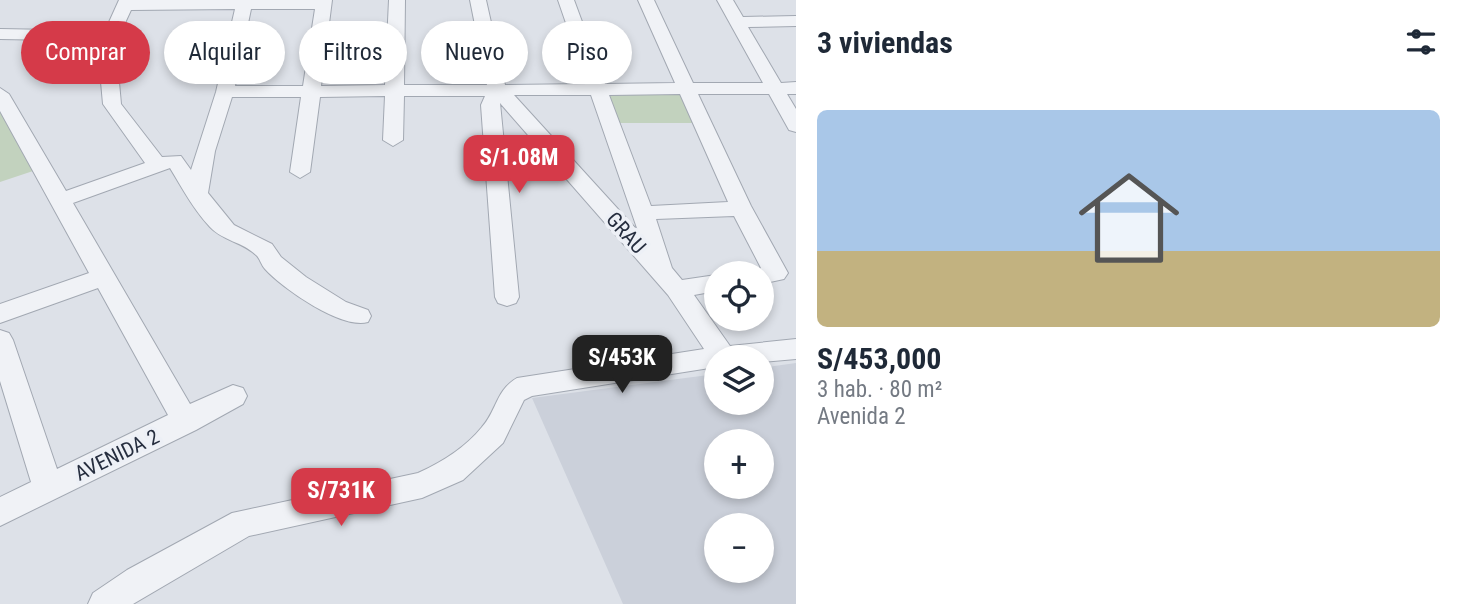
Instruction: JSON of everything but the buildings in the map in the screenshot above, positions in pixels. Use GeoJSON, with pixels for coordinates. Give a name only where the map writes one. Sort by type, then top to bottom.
{"type":"FeatureCollection","features":[{"type":"Feature","properties":{"kind":"street"},"geometry":{"type":"LineString","coordinates":[[393,140],[397,0]]}},
{"type":"Feature","properties":{"kind":"street","name":"GRAU"},"geometry":{"type":"LineString","coordinates":[[478,0],[497,88],[672,284],[711,345]]}},
{"type":"Feature","properties":{"kind":"street"},"geometry":{"type":"LineString","coordinates":[[566,0],[642,213],[672,284],[704,283]]}},
{"type":"Feature","properties":{"kind":"street"},"geometry":{"type":"LineString","coordinates":[[646,0],[688,87],[763,261]]}},
{"type":"Feature","properties":{"kind":"street"},"geometry":{"type":"LineString","coordinates":[[725,0],[796,126]]}},
{"type":"Feature","properties":{"kind":"street"},"geometry":{"type":"LineString","coordinates":[[0,34],[111,36],[126,3],[244,5],[323,2],[300,172]]}},
{"type":"Feature","properties":{"kind":"street"},"geometry":{"type":"LineString","coordinates":[[198,191],[205,151],[225,92],[244,5]]}},
{"type":"Feature","properties":{"kind":"street"},"geometry":{"type":"LineString","coordinates":[[738,22],[796,21]]}},
{"type":"Feature","properties":{"kind":"street"},"geometry":{"type":"LineString","coordinates":[[110,84],[112,104],[158,166]]}},
{"type":"Feature","properties":{"kind":"street"},"geometry":{"type":"LineString","coordinates":[[225,92],[595,87],[796,88]]}},
{"type":"Feature","properties":{"kind":"street"},"geometry":{"type":"LineString","coordinates":[[497,88],[490,106],[507,297]]}},
{"type":"Feature","properties":{"kind":"street"},"geometry":{"type":"LineString","coordinates":[[0,94],[186,422]]}},
{"type":"Feature","properties":{"kind":"street"},"geometry":{"type":"LineString","coordinates":[[60,200],[174,160],[215,219],[226,230],[264,250],[273,263],[298,283],[337,308],[359,316]]}},
{"type":"Feature","properties":{"kind":"street"},"geometry":{"type":"LineString","coordinates":[[642,213],[739,209]]}},
{"type":"Feature","properties":{"kind":"street"},"geometry":{"type":"LineString","coordinates":[[0,314],[103,278]]}},
{"type":"Feature","properties":{"kind":"street"},"geometry":{"type":"LineString","coordinates":[[0,340],[48,488]]}},
{"type":"Feature","properties":{"kind":"street"},"geometry":{"type":"LineString","coordinates":[[774,351],[796,349]]}},
{"type":"Feature","properties":{"kind":"street"},"geometry":{"type":"LineString","coordinates":[[105,604],[139,581],[243,523],[422,485],[453,471],[493,435],[514,394],[527,386],[704,359]]}},
{"type":"Feature","properties":{"kind":"street","name":"AVENIDA 2"},"geometry":{"type":"LineString","coordinates":[[0,512],[186,422],[233,396]]}},
{"type":"Feature","properties":{"kind":"shaded area"},"geometry":{"type":"Polygon","coordinates":[[[796,363],[796,604],[623,604],[532,398],[704,376],[704,415],[774,415],[774,366],[796,363]]]}},
{"type":"Feature","properties":{"kind":"green space"},"geometry":{"type":"Polygon","coordinates":[[[684,93],[696,123],[613,123],[605,95],[684,93]]]}},
{"type":"Feature","properties":{"kind":"green space"},"geometry":{"type":"Polygon","coordinates":[[[0,104],[36,170],[0,182],[0,104]]]}}]}
